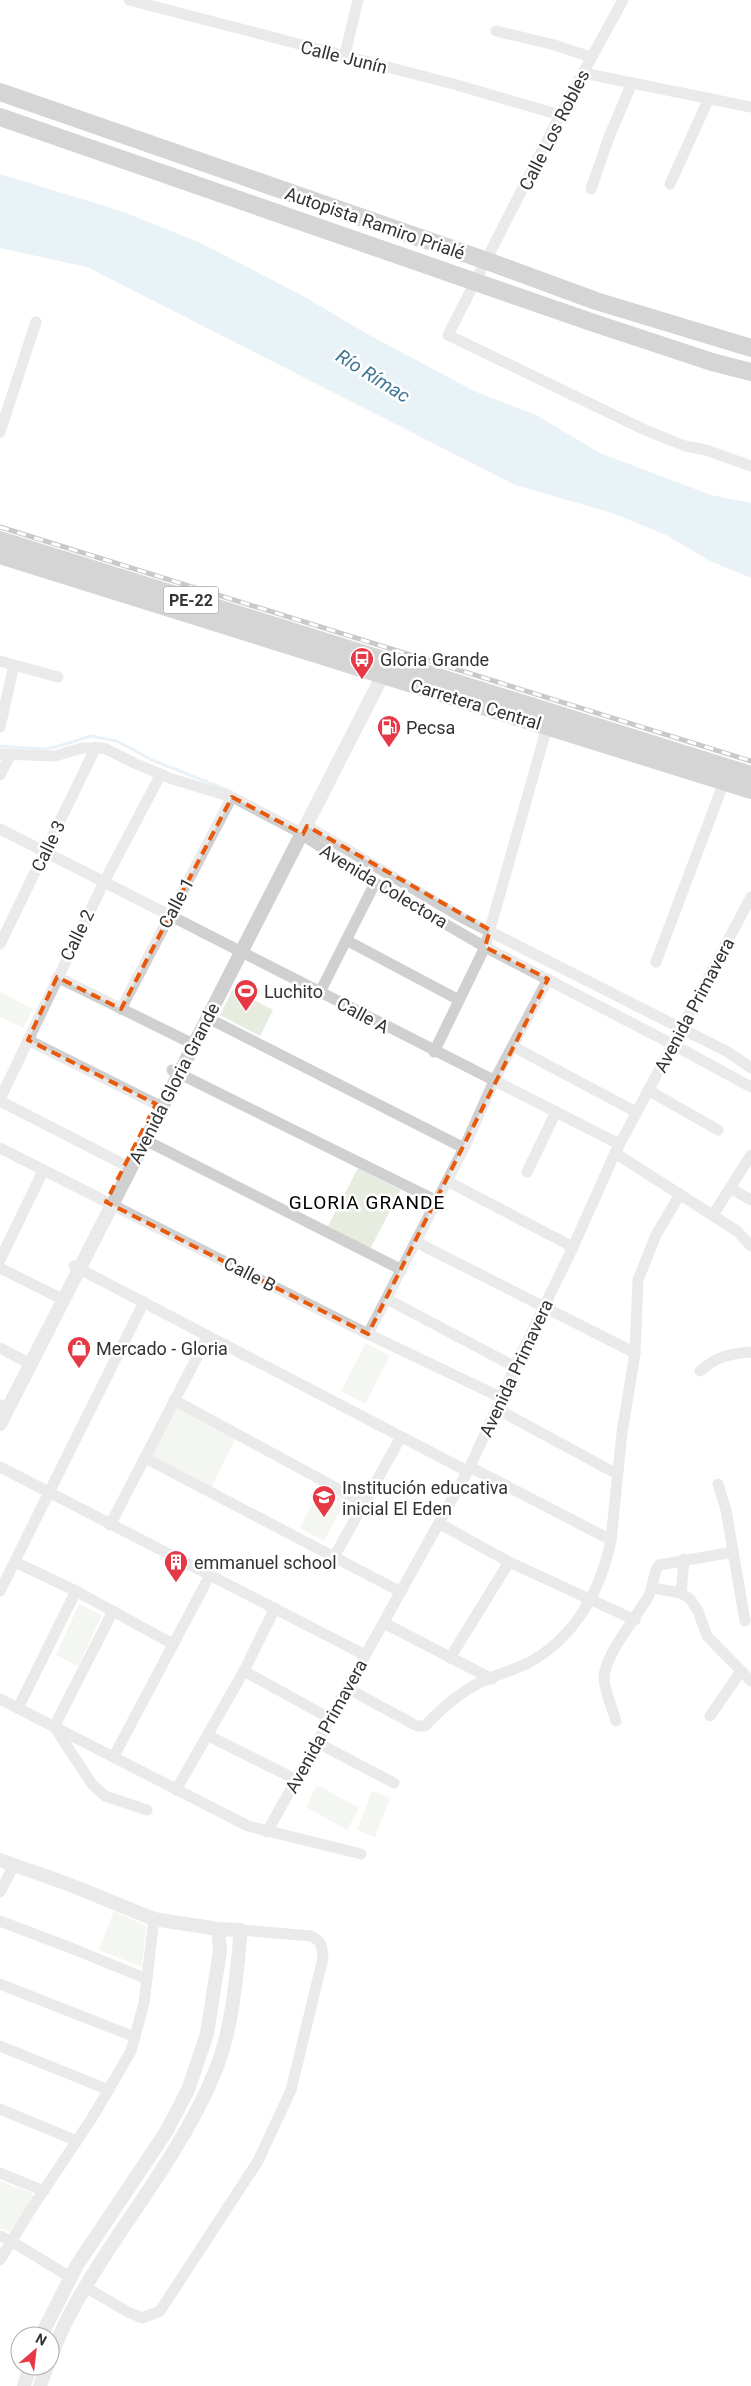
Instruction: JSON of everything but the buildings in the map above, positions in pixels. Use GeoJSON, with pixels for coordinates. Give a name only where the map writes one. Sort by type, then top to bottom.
{"type":"FeatureCollection","features":[{"type":"Feature","properties":{"kind":"highway","name":"Autopista Ramiro Prialé"},"geometry":{"type":"LineString","coordinates":[[0,92],[487,261],[596,301],[751,348]]}},
{"type":"Feature","properties":{"kind":"highway","name":"Autopista Ramiro Prialé"},"geometry":{"type":"LineString","coordinates":[[0,118],[600,326],[712,362],[751,372]]}},
{"type":"Feature","properties":{"kind":"highway","name":"Carretera Central"},"geometry":{"type":"LineString","coordinates":[[0,540],[382,668],[547,727],[751,790]]}},
{"type":"Feature","properties":{"kind":"highway","name":"Carretera Central"},"geometry":{"type":"LineString","coordinates":[[0,555],[751,775]]}},
{"type":"Feature","properties":{"kind":"street","name":"Calle Junín"},"geometry":{"type":"LineString","coordinates":[[129,0],[344,58],[457,85],[560,115]]}},
{"type":"Feature","properties":{"kind":"street"},"geometry":{"type":"LineString","coordinates":[[344,58],[358,0]]}},
{"type":"Feature","properties":{"kind":"street","name":"Calle Los Robles"},"geometry":{"type":"LineString","coordinates":[[623,0],[560,115],[448,336],[645,430],[685,446],[706,450],[751,466]]}},
{"type":"Feature","properties":{"kind":"street"},"geometry":{"type":"LineString","coordinates":[[496,31],[551,44],[591,58]]}},
{"type":"Feature","properties":{"kind":"street"},"geometry":{"type":"LineString","coordinates":[[583,73],[751,107]]}},
{"type":"Feature","properties":{"kind":"street"},"geometry":{"type":"LineString","coordinates":[[591,189],[608,137],[632,83]]}},
{"type":"Feature","properties":{"kind":"street"},"geometry":{"type":"LineString","coordinates":[[670,184],[709,98]]}},
{"type":"Feature","properties":{"kind":"street"},"geometry":{"type":"LineString","coordinates":[[0,432],[36,322]]}},
{"type":"Feature","properties":{"kind":"street"},"geometry":{"type":"LineString","coordinates":[[0,661],[58,677]]}},
{"type":"Feature","properties":{"kind":"street"},"geometry":{"type":"LineString","coordinates":[[0,727],[14,665]]}},
{"type":"Feature","properties":{"kind":"street","name":"Avenida Gloria Grande"},"geometry":{"type":"LineString","coordinates":[[0,1424],[109,1203],[145,1140],[176,1072],[187,1041],[239,950],[382,668]]}},
{"type":"Feature","properties":{"kind":"street"},"geometry":{"type":"LineString","coordinates":[[434,1052],[486,947],[547,727]]}},
{"type":"Feature","properties":{"kind":"street","name":"Calle 3"},"geometry":{"type":"LineString","coordinates":[[0,944],[96,747]]}},
{"type":"Feature","properties":{"kind":"street","name":"Avenida Colectora"},"geometry":{"type":"LineString","coordinates":[[5,754],[55,756],[82,748],[104,748],[161,774],[232,797],[301,831],[461,917],[728,1052],[751,1068]]}},
{"type":"Feature","properties":{"kind":"street"},"geometry":{"type":"LineString","coordinates":[[0,775],[5,754]]}},
{"type":"Feature","properties":{"kind":"street","name":"Calle 2"},"geometry":{"type":"LineString","coordinates":[[0,1100],[57,977],[161,774]]}},
{"type":"Feature","properties":{"kind":"street"},"geometry":{"type":"LineString","coordinates":[[656,962],[724,782]]}},
{"type":"Feature","properties":{"kind":"street","name":"Calle 1"},"geometry":{"type":"LineString","coordinates":[[121,1009],[232,797]]}},
{"type":"Feature","properties":{"kind":"street","name":"Calle A"},"geometry":{"type":"LineString","coordinates":[[0,829],[239,950],[434,1052],[556,1112],[617,1148],[680,1194],[737,1231],[751,1246]]}},
{"type":"Feature","properties":{"kind":"street","name":"Avenida Colectora"},"geometry":{"type":"LineString","coordinates":[[301,831],[375,883],[486,947],[751,1087]]}},
{"type":"Feature","properties":{"kind":"street"},"geometry":{"type":"LineString","coordinates":[[320,992],[375,883]]}},
{"type":"Feature","properties":{"kind":"street","name":"Avenida Primavera"},"geometry":{"type":"LineString","coordinates":[[267,1832],[469,1469],[514,1367],[544,1308],[617,1148],[751,897]]}},
{"type":"Feature","properties":{"kind":"street"},"geometry":{"type":"LineString","coordinates":[[346,940],[459,1000]]}},
{"type":"Feature","properties":{"kind":"street","name":"Avenida Gloria Grande"},"geometry":{"type":"LineString","coordinates":[[109,1203],[125,1165],[156,1104],[208,1018],[239,950]]}},
{"type":"Feature","properties":{"kind":"street"},"geometry":{"type":"LineString","coordinates":[[57,977],[187,1041]]}},
{"type":"Feature","properties":{"kind":"street"},"geometry":{"type":"LineString","coordinates":[[368,1334],[464,1148],[494,1081],[514,1047],[548,979]]}},
{"type":"Feature","properties":{"kind":"street"},"geometry":{"type":"LineString","coordinates":[[208,1018],[464,1148]]}},
{"type":"Feature","properties":{"kind":"street"},"geometry":{"type":"LineString","coordinates":[[28,1040],[156,1104]]}},
{"type":"Feature","properties":{"kind":"street"},"geometry":{"type":"LineString","coordinates":[[514,1047],[636,1112]]}},
{"type":"Feature","properties":{"kind":"street"},"geometry":{"type":"LineString","coordinates":[[176,1072],[437,1202]]}},
{"type":"Feature","properties":{"kind":"street"},"geometry":{"type":"LineString","coordinates":[[648,1090],[718,1130]]}},
{"type":"Feature","properties":{"kind":"street"},"geometry":{"type":"LineString","coordinates":[[0,1100],[125,1165]]}},
{"type":"Feature","properties":{"kind":"street"},"geometry":{"type":"LineString","coordinates":[[527,1172],[556,1112]]}},
{"type":"Feature","properties":{"kind":"street"},"geometry":{"type":"LineString","coordinates":[[145,1140],[402,1270]]}},
{"type":"Feature","properties":{"kind":"street","name":"Calle B"},"geometry":{"type":"LineString","coordinates":[[0,1148],[368,1334],[499,1403],[617,1474]]}},
{"type":"Feature","properties":{"kind":"street"},"geometry":{"type":"LineString","coordinates":[[713,1215],[751,1156]]}},
{"type":"Feature","properties":{"kind":"street"},"geometry":{"type":"LineString","coordinates":[[0,1260],[43,1171]]}},
{"type":"Feature","properties":{"kind":"street"},"geometry":{"type":"LineString","coordinates":[[447,1181],[573,1246]]}},
{"type":"Feature","properties":{"kind":"street"},"geometry":{"type":"LineString","coordinates":[[730,1188],[751,1200]]}},
{"type":"Feature","properties":{"kind":"street"},"geometry":{"type":"LineString","coordinates":[[347,1688],[417,1726],[425,1726],[468,1689],[544,1654],[570,1629],[591,1600],[608,1557],[611,1540],[625,1408],[635,1353],[638,1280],[656,1235],[680,1194]]}},
{"type":"Feature","properties":{"kind":"street"},"geometry":{"type":"LineString","coordinates":[[416,1242],[635,1353]]}},
{"type":"Feature","properties":{"kind":"street"},"geometry":{"type":"LineString","coordinates":[[77,1267],[401,1437],[611,1540]]}},
{"type":"Feature","properties":{"kind":"street","name":"Avenida Gloria Grande"},"geometry":{"type":"LineString","coordinates":[[0,1406],[58,1297],[77,1267]]}},
{"type":"Feature","properties":{"kind":"street"},"geometry":{"type":"LineString","coordinates":[[0,1268],[58,1297]]}},
{"type":"Feature","properties":{"kind":"street"},"geometry":{"type":"LineString","coordinates":[[387,1299],[514,1367]]}},
{"type":"Feature","properties":{"kind":"street"},"geometry":{"type":"LineString","coordinates":[[0,1591],[144,1302]]}},
{"type":"Feature","properties":{"kind":"street"},"geometry":{"type":"LineString","coordinates":[[110,1525],[208,1336]]}},
{"type":"Feature","properties":{"kind":"street"},"geometry":{"type":"LineString","coordinates":[[0,1348],[25,1361]]}},
{"type":"Feature","properties":{"kind":"street"},"geometry":{"type":"LineString","coordinates":[[700,1370],[715,1358],[751,1352]]}},
{"type":"Feature","properties":{"kind":"street"},"geometry":{"type":"LineString","coordinates":[[174,1400],[364,1503]]}},
{"type":"Feature","properties":{"kind":"street"},"geometry":{"type":"LineString","coordinates":[[334,1557],[401,1437]]}},
{"type":"Feature","properties":{"kind":"street"},"geometry":{"type":"LineString","coordinates":[[145,1458],[401,1592]]}},
{"type":"Feature","properties":{"kind":"street"},"geometry":{"type":"LineString","coordinates":[[0,1467],[365,1655]]}},
{"type":"Feature","properties":{"kind":"street"},"geometry":{"type":"LineString","coordinates":[[718,1484],[726,1510],[745,1621]]}},
{"type":"Feature","properties":{"kind":"street"},"geometry":{"type":"LineString","coordinates":[[440,1524],[509,1562],[635,1620]]}},
{"type":"Feature","properties":{"kind":"street"},"geometry":{"type":"LineString","coordinates":[[616,1721],[604,1679],[606,1665],[613,1650],[635,1620],[653,1588],[655,1570],[659,1565],[684,1559],[732,1552]]}},
{"type":"Feature","properties":{"kind":"street"},"geometry":{"type":"LineString","coordinates":[[681,1593],[684,1559]]}},
{"type":"Feature","properties":{"kind":"street"},"geometry":{"type":"LineString","coordinates":[[15,1562],[76,1591],[173,1644]]}},
{"type":"Feature","properties":{"kind":"street"},"geometry":{"type":"LineString","coordinates":[[450,1658],[509,1562]]}},
{"type":"Feature","properties":{"kind":"street"},"geometry":{"type":"LineString","coordinates":[[114,1756],[210,1574]]}},
{"type":"Feature","properties":{"kind":"street"},"geometry":{"type":"LineString","coordinates":[[653,1588],[681,1593],[690,1599],[698,1611],[707,1636],[751,1681]]}},
{"type":"Feature","properties":{"kind":"street"},"geometry":{"type":"LineString","coordinates":[[18,1708],[76,1591]]}},
{"type":"Feature","properties":{"kind":"street"},"geometry":{"type":"LineString","coordinates":[[176,1790],[244,1671],[275,1608]]}},
{"type":"Feature","properties":{"kind":"street"},"geometry":{"type":"LineString","coordinates":[[54,1727],[113,1611]]}},
{"type":"Feature","properties":{"kind":"street"},"geometry":{"type":"LineString","coordinates":[[384,1623],[492,1678]]}},
{"type":"Feature","properties":{"kind":"street"},"geometry":{"type":"LineString","coordinates":[[244,1671],[329,1718]]}},
{"type":"Feature","properties":{"kind":"street"},"geometry":{"type":"LineString","coordinates":[[710,1716],[741,1671]]}},
{"type":"Feature","properties":{"kind":"street"},"geometry":{"type":"LineString","coordinates":[[0,1699],[114,1756],[230,1818],[267,1832],[361,1854]]}},
{"type":"Feature","properties":{"kind":"street"},"geometry":{"type":"LineString","coordinates":[[54,1727],[92,1784],[105,1796],[147,1810]]}},
{"type":"Feature","properties":{"kind":"street"},"geometry":{"type":"LineString","coordinates":[[208,1736],[297,1780]]}},
{"type":"Feature","properties":{"kind":"street"},"geometry":{"type":"LineString","coordinates":[[316,1742],[394,1783]]}},
{"type":"Feature","properties":{"kind":"street"},"geometry":{"type":"LineString","coordinates":[[0,1860],[68,1884],[154,1919],[218,1929],[311,1936],[318,1939],[322,1947],[323,1958],[291,2090],[258,2162],[160,2311],[142,2318],[85,2287]]}},
{"type":"Feature","properties":{"kind":"street"},"geometry":{"type":"LineString","coordinates":[[0,1892],[14,1865]]}},
{"type":"Feature","properties":{"kind":"street"},"geometry":{"type":"LineString","coordinates":[[0,2260],[6,2239],[44,2191],[109,2090],[131,2051],[144,2003],[154,1919]]}},
{"type":"Feature","properties":{"kind":"street"},"geometry":{"type":"LineString","coordinates":[[0,1921],[147,1979]]}},
{"type":"Feature","properties":{"kind":"street"},"geometry":{"type":"LineString","coordinates":[[46,2326],[70,2277],[166,2132],[188,2090],[200,2060],[207,2034],[220,1951],[218,1929]]}},
{"type":"Feature","properties":{"kind":"street"},"geometry":{"type":"LineString","coordinates":[[60,2336],[85,2287],[189,2127],[214,2074],[225,2043],[235,1994],[241,1930]]}},
{"type":"Feature","properties":{"kind":"street"},"geometry":{"type":"LineString","coordinates":[[0,1984],[135,2037]]}},
{"type":"Feature","properties":{"kind":"street"},"geometry":{"type":"LineString","coordinates":[[0,2046],[109,2090]]}},
{"type":"Feature","properties":{"kind":"street"},"geometry":{"type":"LineString","coordinates":[[0,2109],[77,2141]]}},
{"type":"Feature","properties":{"kind":"street"},"geometry":{"type":"LineString","coordinates":[[0,2173],[44,2191]]}},
{"type":"Feature","properties":{"kind":"street"},"geometry":{"type":"LineString","coordinates":[[6,2239],[70,2277]]}},
{"type":"Feature","properties":{"kind":"highlighted area"},"geometry":{"type":"Polygon","coordinates":[[[232,797],[303,834],[307,826],[490,930],[485,947],[548,979],[368,1334],[106,1202],[156,1104],[28,1040],[57,977],[121,1009],[232,797]]]}},
{"type":"Feature","properties":{"kind":"shaded area","name":"Luchito"},"geometry":{"type":"Polygon","coordinates":[[[233,989],[273,1010],[260,1036],[220,1015],[233,989]]]}},
{"type":"Feature","properties":{"kind":"shaded area"},"geometry":{"type":"Polygon","coordinates":[[[0,992],[33,1009],[23,1028],[0,1017],[0,992]]]}},
{"type":"Feature","properties":{"kind":"shaded area"},"geometry":{"type":"Polygon","coordinates":[[[358,1168],[401,1190],[370,1249],[328,1226],[358,1168]]]}},
{"type":"Feature","properties":{"kind":"shaded area"},"geometry":{"type":"Polygon","coordinates":[[[366,1343],[390,1356],[365,1404],[341,1391],[366,1343]]]}},
{"type":"Feature","properties":{"kind":"shaded area"},"geometry":{"type":"Polygon","coordinates":[[[175,1404],[236,1437],[211,1488],[149,1454],[175,1404]]]}},
{"type":"Feature","properties":{"kind":"shaded area"},"geometry":{"type":"Polygon","coordinates":[[[322,1484],[347,1498],[324,1541],[300,1528],[322,1484]]]}},
{"type":"Feature","properties":{"kind":"shaded area"},"geometry":{"type":"Polygon","coordinates":[[[79,1604],[102,1615],[78,1666],[56,1655],[79,1604]]]}},
{"type":"Feature","properties":{"kind":"shaded area"},"geometry":{"type":"Polygon","coordinates":[[[317,1785],[359,1808],[347,1830],[306,1807],[317,1785]]]}},
{"type":"Feature","properties":{"kind":"shaded area"},"geometry":{"type":"Polygon","coordinates":[[[372,1791],[390,1798],[375,1837],[357,1830],[372,1791]]]}},
{"type":"Feature","properties":{"kind":"shaded area"},"geometry":{"type":"Polygon","coordinates":[[[114,1911],[146,1926],[142,1967],[99,1950],[114,1911]]]}},
{"type":"Feature","properties":{"kind":"shaded area"},"geometry":{"type":"Polygon","coordinates":[[[0,2181],[32,2193],[33,2197],[10,2232],[0,2228],[0,2181]]]}},
{"type":"Feature","properties":{"kind":"water","name":"Río Rímac"},"geometry":{"type":"Polygon","coordinates":[[[0,174],[121,211],[203,244],[305,297],[362,331],[474,391],[536,415],[600,453],[711,495],[751,503],[751,578],[710,561],[666,535],[612,513],[515,485],[87,267],[0,248],[0,174]]]}},
{"type":"Feature","properties":{"kind":"waterway"},"geometry":{"type":"LineString","coordinates":[[0,746],[42,749],[56,747],[91,736],[117,741],[152,760],[230,791]]}},
{"type":"Feature","properties":{"kind":"railway"},"geometry":{"type":"LineString","coordinates":[[0,527],[751,761]]}},
{"type":"Feature","properties":{"kind":"place","name":"Gloria Grande"},"geometry":{"type":"Point","coordinates":[362,680]}},
{"type":"Feature","properties":{"kind":"place","name":"Pecsa"},"geometry":{"type":"Point","coordinates":[389,748]}},
{"type":"Feature","properties":{"kind":"place","name":"Luchito"},"geometry":{"type":"Point","coordinates":[246,1012]}},
{"type":"Feature","properties":{"kind":"place","name":"Mercado - Gloria"},"geometry":{"type":"Point","coordinates":[79,1369]}},
{"type":"Feature","properties":{"kind":"place","name":"Institución educativa inicial El Eden"},"geometry":{"type":"Point","coordinates":[324,1518]}},
{"type":"Feature","properties":{"kind":"place","name":"emmanuel school"},"geometry":{"type":"Point","coordinates":[176,1583]}},
{"type":"Feature","properties":{"kind":"district","name":"GLORIA GRANDE"},"geometry":{"type":"Point","coordinates":[367,1202]}}]}
